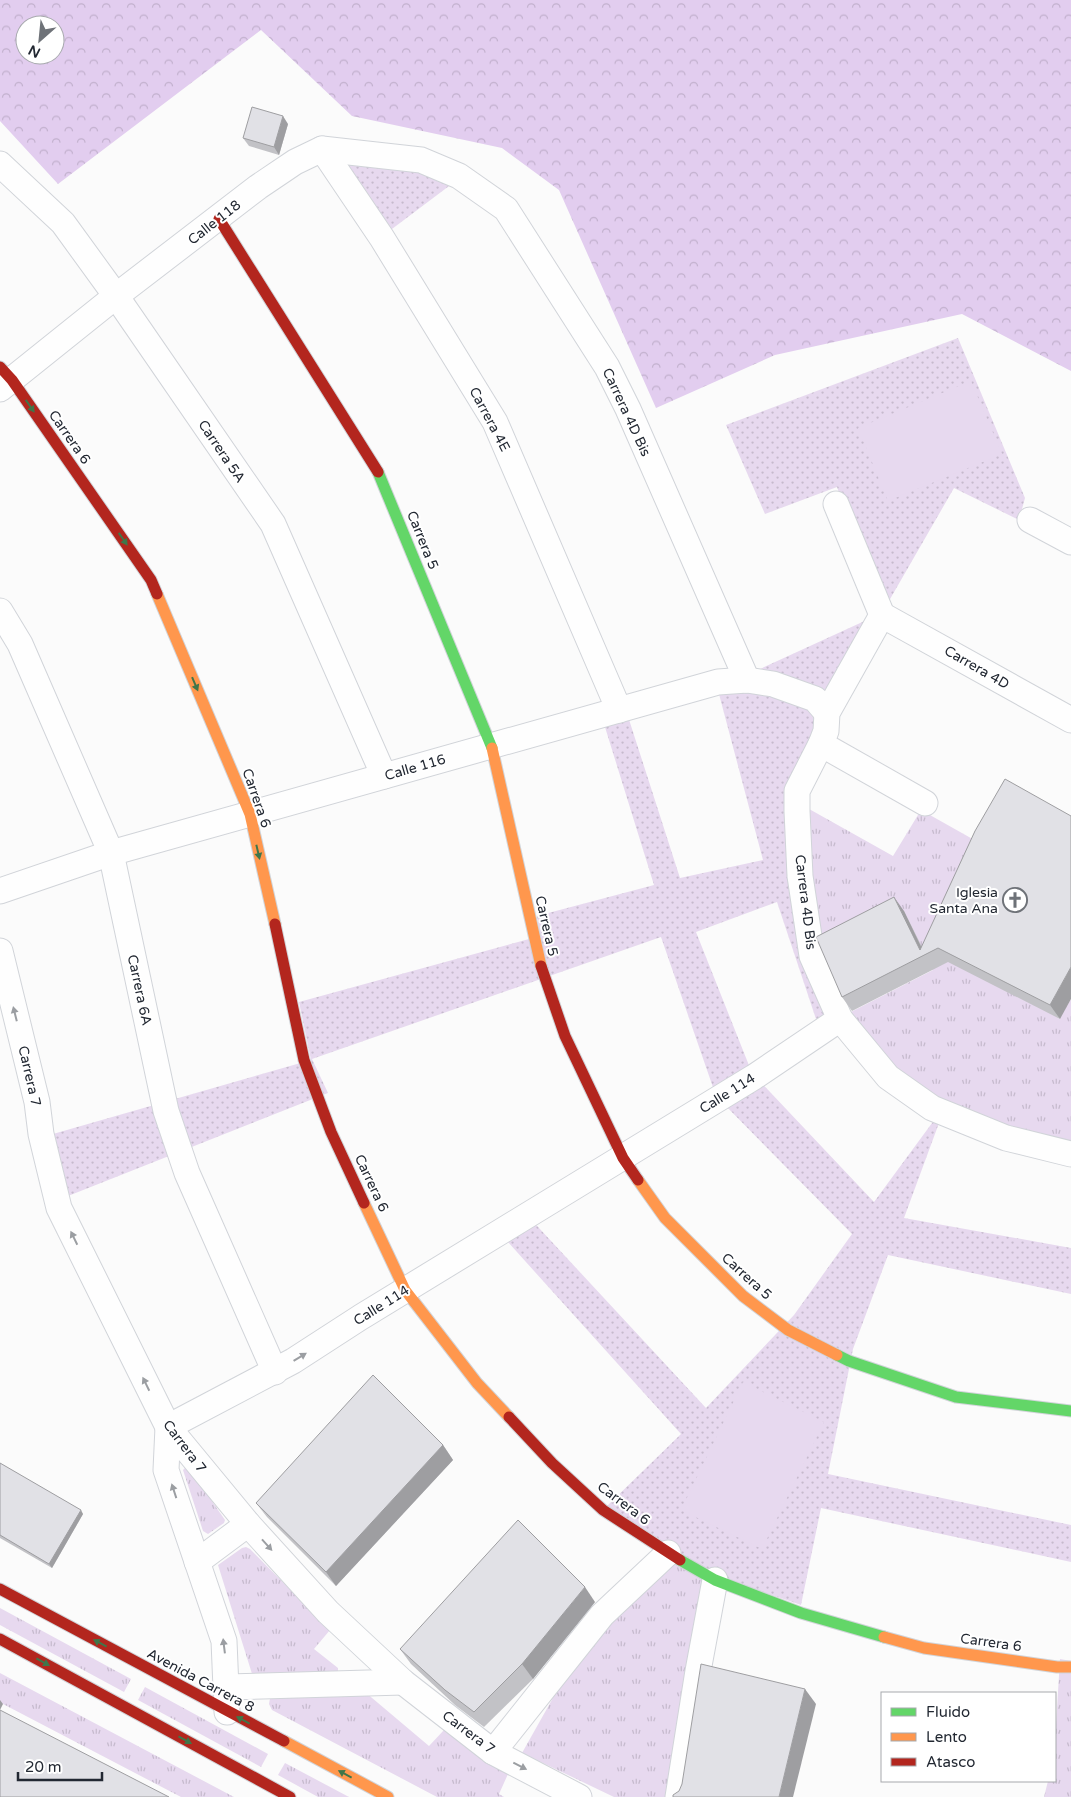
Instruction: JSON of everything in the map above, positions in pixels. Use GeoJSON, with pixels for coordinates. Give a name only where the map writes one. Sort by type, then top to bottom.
{"type":"FeatureCollection","features":[{"type":"Feature","properties":{"kind":"street","name":"Carrera 4D Bis"},"geometry":{"type":"LineString","coordinates":[[322,149],[421,160],[459,176],[506,209],[607,367],[747,680]]}},
{"type":"Feature","properties":{"kind":"street","name":"Calle 118"},"geometry":{"type":"LineString","coordinates":[[4,379],[219,219],[265,182],[295,162],[322,149]]}},
{"type":"Feature","properties":{"kind":"street","name":"Carrera 4E"},"geometry":{"type":"LineString","coordinates":[[322,149],[382,238],[495,422],[619,710]]}},
{"type":"Feature","properties":{"kind":"street","name":"Carrera 5A"},"geometry":{"type":"LineString","coordinates":[[0,164],[63,222],[273,524],[384,776]]}},
{"type":"Feature","properties":{"kind":"street","name":"Carrera 5"},"geometry":{"type":"LineString","coordinates":[[219,219],[380,474],[491,745],[533,937],[544,978],[565,1036],[623,1158],[665,1218],[743,1296],[788,1330],[849,1360],[956,1397],[1071,1411]]}},
{"type":"Feature","properties":{"kind":"street","name":"Carrera 6"},"geometry":{"type":"LineString","coordinates":[[4,379],[151,580],[250,814],[292,998],[304,1060],[331,1132],[405,1290],[477,1383],[552,1463],[603,1510],[668,1553],[715,1580],[800,1613],[924,1648],[1057,1667],[1071,1667]]}},
{"type":"Feature","properties":{"kind":"street"},"geometry":{"type":"LineString","coordinates":[[836,504],[882,615]]}},
{"type":"Feature","properties":{"kind":"street"},"geometry":{"type":"LineString","coordinates":[[1030,520],[1071,542]]}},
{"type":"Feature","properties":{"kind":"street","name":"Carrera 6A"},"geometry":{"type":"LineString","coordinates":[[0,611],[20,644],[112,853],[166,1111],[187,1173],[275,1372]]}},
{"type":"Feature","properties":{"kind":"street","name":"Carrera 4D Bis"},"geometry":{"type":"LineString","coordinates":[[882,615],[827,713],[826,731],[797,791],[800,876],[812,956],[840,1019],[888,1077],[932,1108],[1006,1138],[1071,1154]]}},
{"type":"Feature","properties":{"kind":"street","name":"Carrera 4D"},"geometry":{"type":"LineString","coordinates":[[882,615],[1071,720]]}},
{"type":"Feature","properties":{"kind":"street","name":"Calle 116"},"geometry":{"type":"LineString","coordinates":[[0,891],[112,853],[718,682],[747,680],[773,684],[815,699],[827,713]]}},
{"type":"Feature","properties":{"kind":"street"},"geometry":{"type":"LineString","coordinates":[[821,744],[925,803]]}},
{"type":"Feature","properties":{"kind":"street","name":"Carrera 7"},"geometry":{"type":"LineString","coordinates":[[0,951],[37,1102],[41,1134],[59,1208],[168,1427],[248,1524],[328,1612],[403,1682],[493,1752],[579,1797]]}},
{"type":"Feature","properties":{"kind":"street","name":"Calle 114"},"geometry":{"type":"LineString","coordinates":[[168,1427],[214,1404],[253,1381],[275,1372],[405,1290],[754,1077],[840,1019]]}},
{"type":"Feature","properties":{"kind":"street"},"geometry":{"type":"LineString","coordinates":[[168,1427],[166,1470],[224,1641],[227,1712]]}},
{"type":"Feature","properties":{"kind":"street"},"geometry":{"type":"LineString","coordinates":[[197,1562],[248,1524]]}},
{"type":"Feature","properties":{"kind":"street"},"geometry":{"type":"LineString","coordinates":[[493,1752],[602,1615],[668,1553]]}},
{"type":"Feature","properties":{"kind":"street"},"geometry":{"type":"LineString","coordinates":[[678,1797],[715,1580]]}},
{"type":"Feature","properties":{"kind":"street","name":"Avenida Carrera 8"},"geometry":{"type":"LineString","coordinates":[[0,1589],[388,1797]]}},
{"type":"Feature","properties":{"kind":"street"},"geometry":{"type":"LineString","coordinates":[[0,1639],[290,1797]]}},
{"type":"Feature","properties":{"kind":"street"},"geometry":{"type":"LineString","coordinates":[[227,1687],[403,1682]]}},
{"type":"Feature","properties":{"kind":"green space"},"geometry":{"type":"Polygon","coordinates":[[[0,0],[1071,0],[1071,371],[962,314],[775,355],[656,408],[559,190],[502,148],[352,116],[261,30],[58,184],[0,121],[0,0]]]}},
{"type":"Feature","properties":{"kind":"green space"},"geometry":{"type":"Polygon","coordinates":[[[338,157],[465,174],[384,235],[338,157]]]}},
{"type":"Feature","properties":{"kind":"green space"},"geometry":{"type":"Polygon","coordinates":[[[958,338],[1025,498],[1019,520],[954,488],[882,613],[837,487],[765,514],[726,425],[958,338]]]}},
{"type":"Feature","properties":{"kind":"green space"},"geometry":{"type":"Polygon","coordinates":[[[971,381],[1002,454],[888,501],[858,428],[971,381]]]}},
{"type":"Feature","properties":{"kind":"green space"},"geometry":{"type":"Polygon","coordinates":[[[882,613],[801,792],[819,955],[845,1015],[820,1031],[777,902],[696,932],[752,1073],[874,1202],[946,1104],[904,1218],[1071,1248],[1071,1294],[888,1255],[853,1349],[828,1474],[1071,1525],[1071,1562],[821,1508],[801,1605],[711,1574],[607,1506],[681,1434],[498,1231],[526,1214],[706,1408],[794,1315],[852,1234],[716,1096],[661,937],[312,1059],[328,1093],[63,1198],[46,1136],[311,1060],[299,1002],[540,936],[537,916],[654,885],[600,711],[624,704],[680,878],[763,860],[715,679],[747,675],[882,613]]]}},
{"type":"Feature","properties":{"kind":"green space"},"geometry":{"type":"Polygon","coordinates":[[[802,805],[893,856],[921,810],[985,846],[1059,1019],[1071,999],[1071,1147],[953,1109],[898,1071],[845,1015],[933,970],[819,955],[802,805]]]}},
{"type":"Feature","properties":{"kind":"green space"},"geometry":{"type":"Polygon","coordinates":[[[743,1382],[824,1422],[762,1549],[681,1510],[743,1382]]]}},
{"type":"Feature","properties":{"kind":"green space"},"geometry":{"type":"Polygon","coordinates":[[[186,1467],[189,1468],[225,1520],[224,1523],[208,1534],[203,1531],[183,1470],[186,1467]]]}},
{"type":"Feature","properties":{"kind":"green space"},"geometry":{"type":"Polygon","coordinates":[[[658,1543],[711,1574],[686,1797],[614,1797],[522,1753],[603,1609],[658,1543]]]}},
{"type":"Feature","properties":{"kind":"green space"},"geometry":{"type":"Polygon","coordinates":[[[246,1547],[330,1630],[314,1649],[338,1668],[338,1672],[253,1677],[218,1565],[246,1547]]]}},
{"type":"Feature","properties":{"kind":"green space"},"geometry":{"type":"Polygon","coordinates":[[[0,1608],[131,1679],[124,1692],[0,1625],[0,1608]]]}},
{"type":"Feature","properties":{"kind":"green space"},"geometry":{"type":"Polygon","coordinates":[[[1060,1659],[1071,1661],[1071,1797],[1044,1797],[1048,1782],[1056,1782],[1056,1725],[1060,1659]]]}},
{"type":"Feature","properties":{"kind":"green space"},"geometry":{"type":"Polygon","coordinates":[[[0,1673],[234,1797],[181,1797],[0,1703],[0,1673]]]}},
{"type":"Feature","properties":{"kind":"green space"},"geometry":{"type":"Polygon","coordinates":[[[145,1687],[268,1754],[261,1767],[138,1700],[145,1687]]]}},
{"type":"Feature","properties":{"kind":"green space"},"geometry":{"type":"Polygon","coordinates":[[[365,1692],[429,1746],[444,1730],[508,1774],[499,1794],[504,1797],[437,1797],[272,1710],[269,1704],[270,1698],[365,1692]]]}},
{"type":"Feature","properties":{"kind":"green space"},"geometry":{"type":"Polygon","coordinates":[[[285,1763],[349,1797],[318,1797],[278,1775],[285,1763]]]}},
{"type":"Feature","properties":{"kind":"building"},"geometry":{"type":"Polygon","coordinates":[[[252,107],[283,116],[274,147],[243,138],[252,107]]]}},
{"type":"Feature","properties":{"kind":"building","name":"Iglesia Santa Ana"},"geometry":{"type":"Polygon","coordinates":[[[1005,779],[1071,816],[1071,967],[1050,1005],[938,948],[842,997],[816,937],[894,897],[920,950],[975,831],[1005,779]]]}},
{"type":"Feature","properties":{"kind":"building"},"geometry":{"type":"Polygon","coordinates":[[[373,1375],[443,1445],[326,1572],[256,1503],[373,1375]]]}},
{"type":"Feature","properties":{"kind":"building"},"geometry":{"type":"Polygon","coordinates":[[[0,1463],[81,1510],[49,1564],[0,1535],[0,1463]]]}},
{"type":"Feature","properties":{"kind":"building"},"geometry":{"type":"Polygon","coordinates":[[[518,1520],[585,1587],[522,1664],[474,1712],[445,1690],[400,1649],[518,1520]]]}},
{"type":"Feature","properties":{"kind":"building"},"geometry":{"type":"Polygon","coordinates":[[[701,1664],[805,1689],[779,1797],[673,1797],[679,1791],[682,1784],[701,1664]]]}},
{"type":"Feature","properties":{"kind":"building"},"geometry":{"type":"Polygon","coordinates":[[[0,1710],[169,1797],[0,1797],[0,1710]]]}},
{"type":"Feature","properties":{"kind":"traffic: fast"},"geometry":{"type":"LineString","coordinates":[[378,472],[492,748]]}},
{"type":"Feature","properties":{"kind":"traffic: fast"},"geometry":{"type":"LineString","coordinates":[[837,1355],[849,1361],[956,1397],[1071,1411]]}},
{"type":"Feature","properties":{"kind":"traffic: fast"},"geometry":{"type":"LineString","coordinates":[[680,1560],[715,1580],[801,1613],[884,1637]]}},
{"type":"Feature","properties":{"kind":"traffic: slow"},"geometry":{"type":"LineString","coordinates":[[157,594],[250,814],[275,924]]}},
{"type":"Feature","properties":{"kind":"traffic: slow"},"geometry":{"type":"LineString","coordinates":[[492,748],[541,966]]}},
{"type":"Feature","properties":{"kind":"traffic: slow"},"geometry":{"type":"LineString","coordinates":[[638,1180],[665,1218],[743,1296],[788,1330],[837,1355]]}},
{"type":"Feature","properties":{"kind":"traffic: slow"},"geometry":{"type":"LineString","coordinates":[[364,1203],[405,1290],[477,1383],[509,1417]]}},
{"type":"Feature","properties":{"kind":"traffic: slow"},"geometry":{"type":"LineString","coordinates":[[884,1637],[924,1648],[1057,1667],[1071,1667]]}},
{"type":"Feature","properties":{"kind":"traffic: slow"},"geometry":{"type":"LineString","coordinates":[[284,1741],[388,1797]]}},
{"type":"Feature","properties":{"kind":"traffic: jam"},"geometry":{"type":"LineString","coordinates":[[219,219],[378,472]]}},
{"type":"Feature","properties":{"kind":"traffic: jam"},"geometry":{"type":"LineString","coordinates":[[0,367],[12,380],[151,580],[157,594]]}},
{"type":"Feature","properties":{"kind":"traffic: jam"},"geometry":{"type":"LineString","coordinates":[[275,924],[304,1060],[331,1132],[364,1203]]}},
{"type":"Feature","properties":{"kind":"traffic: jam"},"geometry":{"type":"LineString","coordinates":[[541,966],[565,1036],[623,1158],[638,1180]]}},
{"type":"Feature","properties":{"kind":"traffic: jam"},"geometry":{"type":"LineString","coordinates":[[509,1417],[552,1463],[603,1510],[680,1560]]}},
{"type":"Feature","properties":{"kind":"traffic: jam"},"geometry":{"type":"LineString","coordinates":[[0,1589],[284,1741]]}},
{"type":"Feature","properties":{"kind":"traffic: jam"},"geometry":{"type":"LineString","coordinates":[[0,1639],[290,1797]]}},
{"type":"Feature","properties":{"kind":"place","name":"Iglesia Santa Ana"},"geometry":{"type":"Point","coordinates":[1015,900]}}]}
